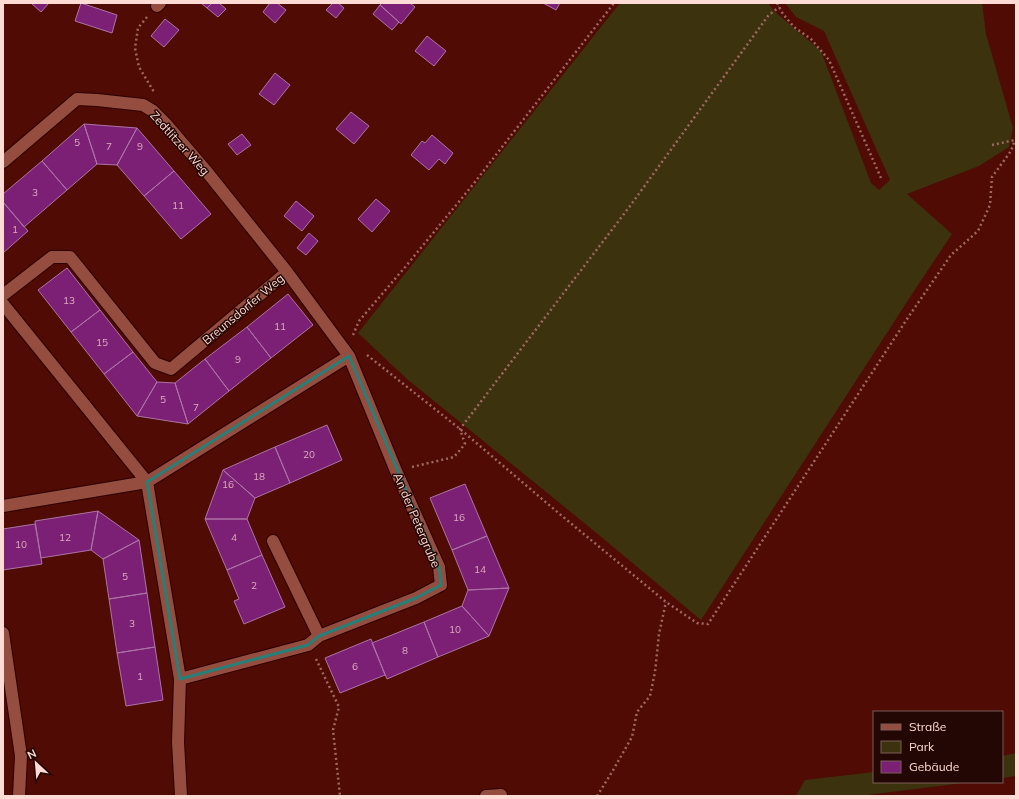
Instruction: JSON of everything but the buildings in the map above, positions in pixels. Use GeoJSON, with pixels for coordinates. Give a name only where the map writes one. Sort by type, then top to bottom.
{"type":"FeatureCollection","features":[{"type":"Feature","properties":{"kind":"street","name":"Zedtlitzer Weg"},"geometry":{"type":"LineString","coordinates":[[3,162],[77,99],[143,105],[153,111],[165,123],[207,172],[287,272]]}},
{"type":"Feature","properties":{"kind":"street","name":"Breunsdorfer Weg"},"geometry":{"type":"LineString","coordinates":[[3,295],[52,257],[70,257],[155,363],[171,369],[287,272],[345,351]]}},
{"type":"Feature","properties":{"kind":"street"},"geometry":{"type":"LineString","coordinates":[[3,304],[147,482],[180,679],[178,742],[181,796]]}},
{"type":"Feature","properties":{"kind":"street","name":"An der Petergrube"},"geometry":{"type":"LineString","coordinates":[[180,679],[308,645],[319,636],[416,598],[440,585],[439,567],[345,351]]}},
{"type":"Feature","properties":{"kind":"street"},"geometry":{"type":"LineString","coordinates":[[3,506],[147,482],[345,351]]}},
{"type":"Feature","properties":{"kind":"street"},"geometry":{"type":"LineString","coordinates":[[273,541],[319,636]]}},
{"type":"Feature","properties":{"kind":"street"},"geometry":{"type":"LineString","coordinates":[[3,632],[21,756],[19,796]]}},
{"type":"Feature","properties":{"kind":"street"},"geometry":{"type":"LineString","coordinates":[[486,796],[501,795]]}},
{"type":"Feature","properties":{"kind":"path"},"geometry":{"type":"LineString","coordinates":[[345,351],[352,340],[359,321],[471,187],[614,3]]}},
{"type":"Feature","properties":{"kind":"path"},"geometry":{"type":"LineString","coordinates":[[777,3],[794,27],[811,40],[829,60],[881,178]]}},
{"type":"Feature","properties":{"kind":"path"},"geometry":{"type":"LineString","coordinates":[[460,430],[630,206],[768,16],[779,7]]}},
{"type":"Feature","properties":{"kind":"path"},"geometry":{"type":"LineString","coordinates":[[363,352],[460,430],[666,602],[697,623],[708,624],[946,261],[951,254],[978,231],[990,205],[992,177],[1011,151],[1016,140]]}},
{"type":"Feature","properties":{"kind":"path"},"geometry":{"type":"LineString","coordinates":[[992,145],[1016,140]]}},
{"type":"Feature","properties":{"kind":"path"},"geometry":{"type":"LineString","coordinates":[[396,471],[454,457],[465,444],[460,430]]}},
{"type":"Feature","properties":{"kind":"path"},"geometry":{"type":"LineString","coordinates":[[597,796],[632,737],[637,712],[650,696],[659,634],[666,602]]}},
{"type":"Feature","properties":{"kind":"path"},"geometry":{"type":"LineString","coordinates":[[308,645],[339,707],[333,730],[340,796]]}},
{"type":"Feature","properties":{"kind":"highlighted area"},"geometry":{"type":"Polygon","coordinates":[[[349,356],[439,567],[441,585],[416,598],[319,636],[308,645],[180,679],[147,482],[349,356]]]}},
{"type":"Feature","properties":{"kind":"green space"},"geometry":{"type":"Polygon","coordinates":[[[620,3],[768,3],[774,11],[821,51],[871,183],[879,190],[890,180],[824,31],[796,17],[785,3],[982,3],[986,34],[1013,128],[1009,147],[979,166],[907,194],[952,234],[701,620],[407,379],[358,333],[620,3]]]}},
{"type":"Feature","properties":{"kind":"green space"},"geometry":{"type":"Polygon","coordinates":[[[1016,753],[1016,776],[1003,778],[1003,756],[1016,753]]]}},
{"type":"Feature","properties":{"kind":"green space"},"geometry":{"type":"Polygon","coordinates":[[[873,772],[873,783],[963,783],[859,796],[796,796],[805,780],[873,772]]]}}]}
